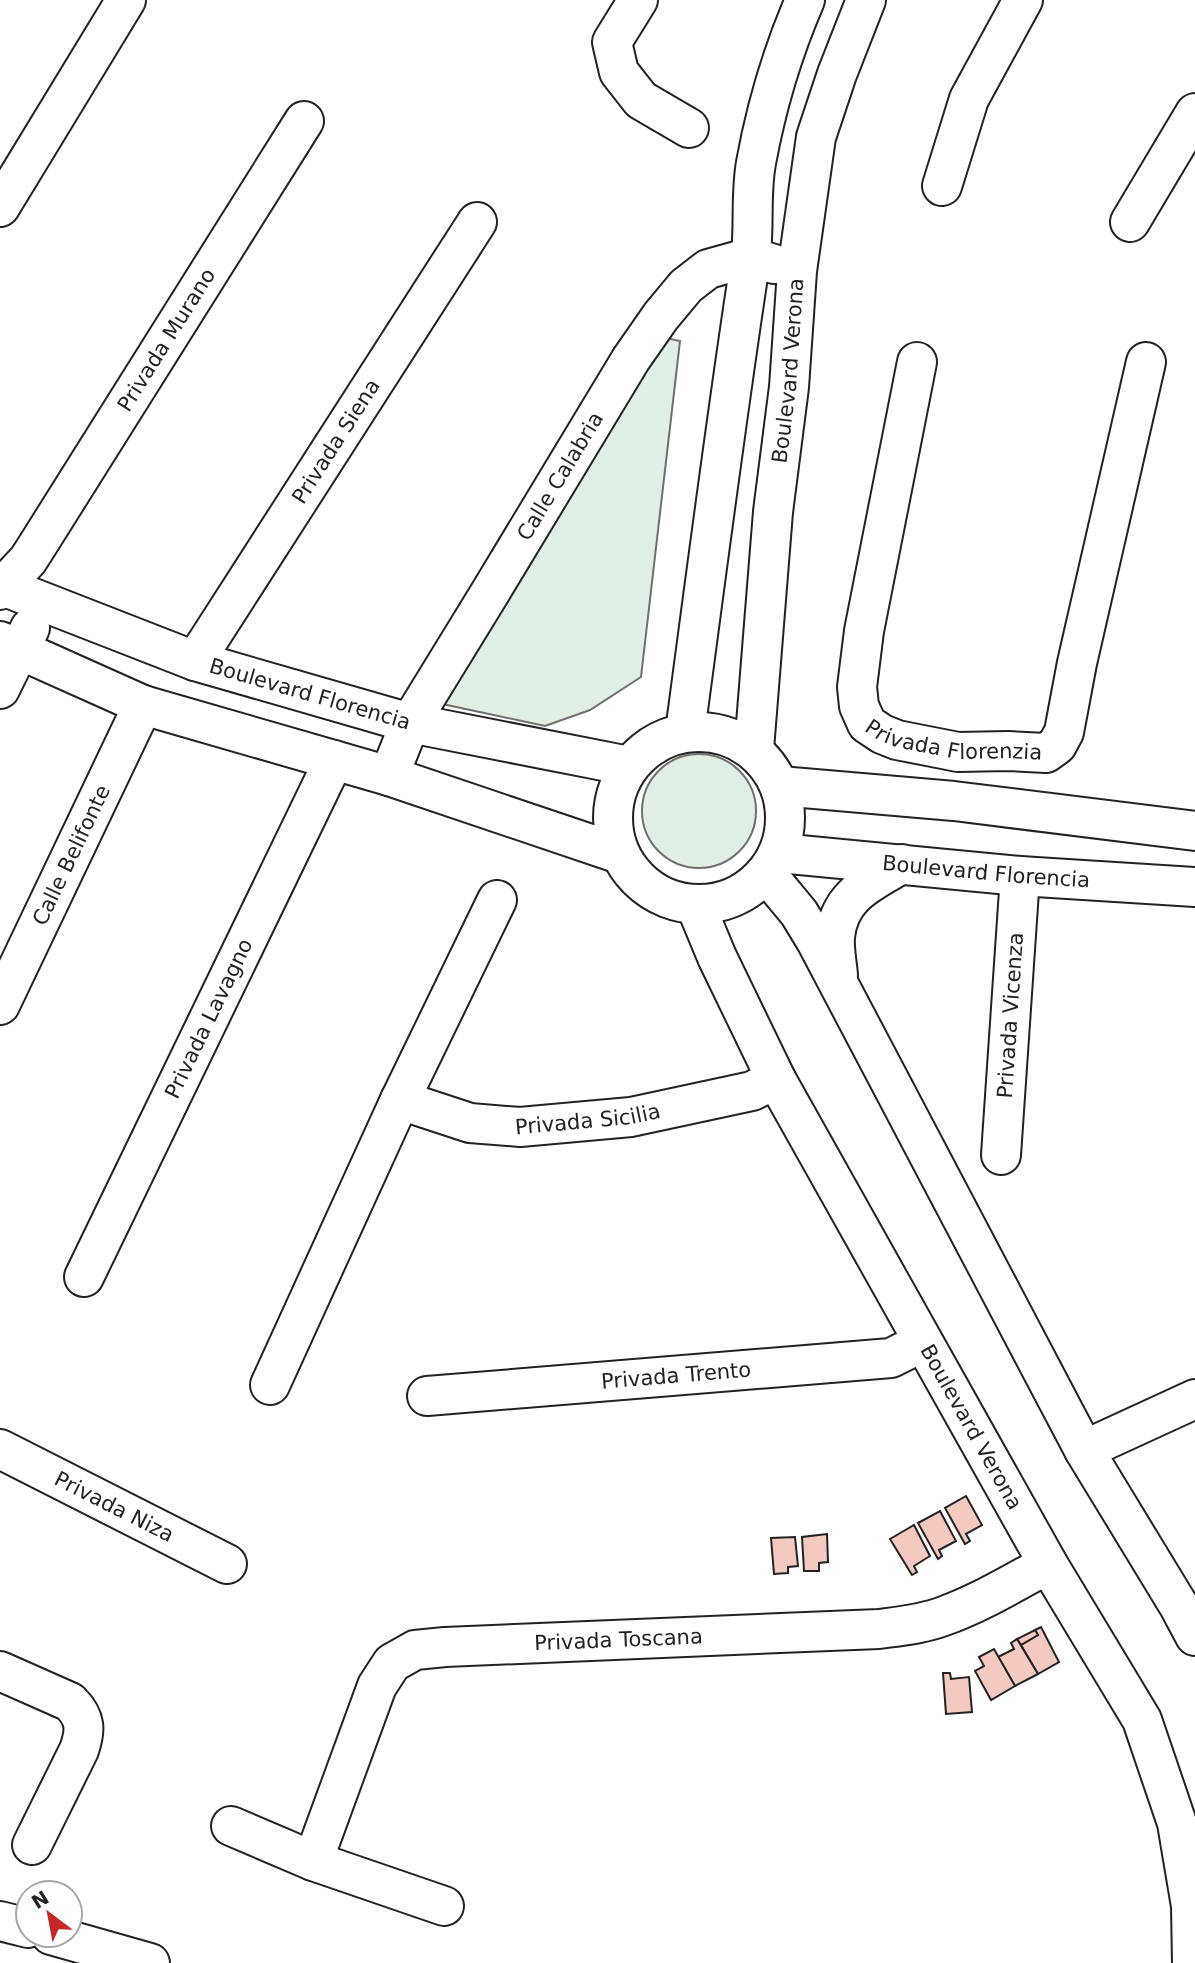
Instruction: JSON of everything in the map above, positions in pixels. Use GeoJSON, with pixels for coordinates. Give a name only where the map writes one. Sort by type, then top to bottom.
{"type":"FeatureCollection","features":[{"type":"Feature","properties":{"kind":"street"},"geometry":{"type":"LineString","coordinates":[[0,207],[126,0]]}},
{"type":"Feature","properties":{"kind":"street"},"geometry":{"type":"LineString","coordinates":[[638,0],[612,42],[619,72],[641,100],[689,128]]}},
{"type":"Feature","properties":{"kind":"street"},"geometry":{"type":"LineString","coordinates":[[685,732],[751,257],[755,164],[794,25],[805,0]]}},
{"type":"Feature","properties":{"kind":"street","name":"Boulevard Verona"},"geometry":{"type":"LineString","coordinates":[[754,749],[773,512],[789,387],[797,271],[816,137],[866,0]]}},
{"type":"Feature","properties":{"kind":"street"},"geometry":{"type":"LineString","coordinates":[[942,186],[969,99],[1023,0]]}},
{"type":"Feature","properties":{"kind":"street"},"geometry":{"type":"LineString","coordinates":[[1130,222],[1195,113]]}},
{"type":"Feature","properties":{"kind":"street","name":"Privada Murano"},"geometry":{"type":"LineString","coordinates":[[7,581],[304,121]]}},
{"type":"Feature","properties":{"kind":"street","name":"Privada Siena"},"geometry":{"type":"LineString","coordinates":[[195,661],[477,222]]}},
{"type":"Feature","properties":{"kind":"street"},"geometry":{"type":"LineString","coordinates":[[751,257],[797,271]]}},
{"type":"Feature","properties":{"kind":"street","name":"Calle Calabria"},"geometry":{"type":"LineString","coordinates":[[389,776],[410,723],[631,359],[686,286],[708,269],[751,257]]}},
{"type":"Feature","properties":{"kind":"street","name":"Privada Florenzia"},"geometry":{"type":"LineString","coordinates":[[917,362],[864,631],[857,687],[859,706],[867,724],[897,740],[958,752],[1045,753],[1057,745],[1064,732],[1077,663],[1146,362]]}},
{"type":"Feature","properties":{"kind":"street","name":"Boulevard Florencia"},"geometry":{"type":"LineString","coordinates":[[7,581],[42,602],[195,661],[410,723],[629,766]]}},
{"type":"Feature","properties":{"kind":"street"},"geometry":{"type":"LineString","coordinates":[[0,690],[10,646],[42,602]]}},
{"type":"Feature","properties":{"kind":"street"},"geometry":{"type":"LineString","coordinates":[[10,646],[143,705],[389,776],[620,854]]}},
{"type":"Feature","properties":{"kind":"street","name":"Calle Belifonte"},"geometry":{"type":"LineString","coordinates":[[0,1005],[143,705]]}},
{"type":"Feature","properties":{"kind":"street"},"geometry":{"type":"LineString","coordinates":[[709,731],[733,737],[754,749],[769,766],[780,786],[786,808],[785,829],[772,863],[746,891],[721,901],[695,904],[664,897],[638,880],[620,854],[612,824],[616,793],[629,766],[654,744],[685,732],[709,731]]}},
{"type":"Feature","properties":{"kind":"street"},"geometry":{"type":"LineString","coordinates":[[954,801],[958,752]]}},
{"type":"Feature","properties":{"kind":"street","name":"Privada Lavagno"},"geometry":{"type":"LineString","coordinates":[[84,1277],[334,760]]}},
{"type":"Feature","properties":{"kind":"street"},"geometry":{"type":"LineString","coordinates":[[780,786],[954,801],[1195,831]]}},
{"type":"Feature","properties":{"kind":"street"},"geometry":{"type":"LineString","coordinates":[[772,863],[839,984],[1084,1450],[1190,1615]]}},
{"type":"Feature","properties":{"kind":"street","name":"Boulevard Florencia"},"geometry":{"type":"LineString","coordinates":[[772,863],[902,864],[1020,876],[1195,887]]}},
{"type":"Feature","properties":{"kind":"street"},"geometry":{"type":"LineString","coordinates":[[839,984],[835,939],[838,919],[845,905],[856,892],[902,864]]}},
{"type":"Feature","properties":{"kind":"street","name":"Privada Vicenza"},"geometry":{"type":"LineString","coordinates":[[1001,1155],[1020,876]]}},
{"type":"Feature","properties":{"kind":"street"},"geometry":{"type":"LineString","coordinates":[[270,1385],[400,1100],[497,900]]}},
{"type":"Feature","properties":{"kind":"street","name":"Boulevard Verona"},"geometry":{"type":"LineString","coordinates":[[695,904],[717,957],[776,1079],[1048,1564],[1142,1720],[1177,1823],[1191,1906],[1192,1963]]}},
{"type":"Feature","properties":{"kind":"street","name":"Privada Sicilia"},"geometry":{"type":"LineString","coordinates":[[400,1100],[470,1123],[520,1127],[631,1117],[752,1091],[776,1079]]}},
{"type":"Feature","properties":{"kind":"street","name":"Privada Trento"},"geometry":{"type":"LineString","coordinates":[[427,1396],[891,1358],[923,1342]]}},
{"type":"Feature","properties":{"kind":"street"},"geometry":{"type":"LineString","coordinates":[[1084,1450],[1195,1399]]}},
{"type":"Feature","properties":{"kind":"street","name":"Privada Niza"},"geometry":{"type":"LineString","coordinates":[[0,1449],[227,1564]]}},
{"type":"Feature","properties":{"kind":"street","name":"Privada Toscana"},"geometry":{"type":"LineString","coordinates":[[313,1861],[377,1686],[392,1663],[415,1650],[879,1629],[921,1623],[946,1616],[1048,1564]]}},
{"type":"Feature","properties":{"kind":"street"},"geometry":{"type":"LineString","coordinates":[[0,1671],[70,1703],[79,1711],[84,1724],[84,1737],[79,1750],[32,1845]]}},
{"type":"Feature","properties":{"kind":"street"},"geometry":{"type":"LineString","coordinates":[[231,1826],[313,1861],[444,1906]]}},
{"type":"Feature","properties":{"kind":"street"},"geometry":{"type":"LineString","coordinates":[[84,1944],[150,1963]]}},
{"type":"Feature","properties":{"kind":"green space"},"geometry":{"type":"Polygon","coordinates":[[[662,337],[680,341],[641,677],[590,710],[545,726],[433,702],[662,337]]]}},
{"type":"Feature","properties":{"kind":"green space"},"geometry":{"type":"Polygon","coordinates":[[[699,754],[721,758],[731,763],[747,779],[752,789],[756,811],[752,833],[747,843],[731,859],[721,864],[699,868],[677,864],[667,859],[651,843],[646,833],[642,811],[646,789],[651,779],[667,763],[677,758],[699,754]]]}},
{"type":"Feature","properties":{"kind":"building"},"geometry":{"type":"Polygon","coordinates":[[[966,1496],[982,1525],[966,1534],[970,1541],[965,1544],[945,1508],[966,1496]]]}},
{"type":"Feature","properties":{"kind":"building"},"geometry":{"type":"Polygon","coordinates":[[[940,1511],[956,1541],[939,1550],[942,1556],[938,1559],[918,1523],[940,1511]]]}},
{"type":"Feature","properties":{"kind":"building"},"geometry":{"type":"Polygon","coordinates":[[[914,1525],[930,1556],[914,1566],[917,1572],[912,1575],[890,1539],[914,1525]]]}},
{"type":"Feature","properties":{"kind":"building"},"geometry":{"type":"Polygon","coordinates":[[[827,1534],[828,1562],[819,1563],[819,1571],[804,1571],[802,1537],[827,1534]]]}},
{"type":"Feature","properties":{"kind":"building"},"geometry":{"type":"Polygon","coordinates":[[[795,1537],[798,1566],[788,1567],[788,1573],[774,1574],[771,1538],[795,1537]]]}},
{"type":"Feature","properties":{"kind":"building"},"geometry":{"type":"Polygon","coordinates":[[[1041,1627],[1059,1662],[1038,1674],[1021,1645],[1038,1635],[1035,1630],[1041,1627]]]}},
{"type":"Feature","properties":{"kind":"building"},"geometry":{"type":"Polygon","coordinates":[[[1035,1630],[1038,1635],[1021,1645],[1017,1639],[1035,1630]]]}},
{"type":"Feature","properties":{"kind":"building"},"geometry":{"type":"Polygon","coordinates":[[[1017,1639],[1038,1674],[1015,1686],[998,1657],[1014,1649],[1011,1643],[1017,1639]]]}},
{"type":"Feature","properties":{"kind":"building"},"geometry":{"type":"Polygon","coordinates":[[[994,1649],[1015,1686],[991,1700],[975,1671],[984,1666],[979,1657],[994,1649]]]}},
{"type":"Feature","properties":{"kind":"building"},"geometry":{"type":"Polygon","coordinates":[[[943,1673],[950,1673],[951,1679],[969,1677],[972,1712],[946,1714],[943,1673]]]}}]}
